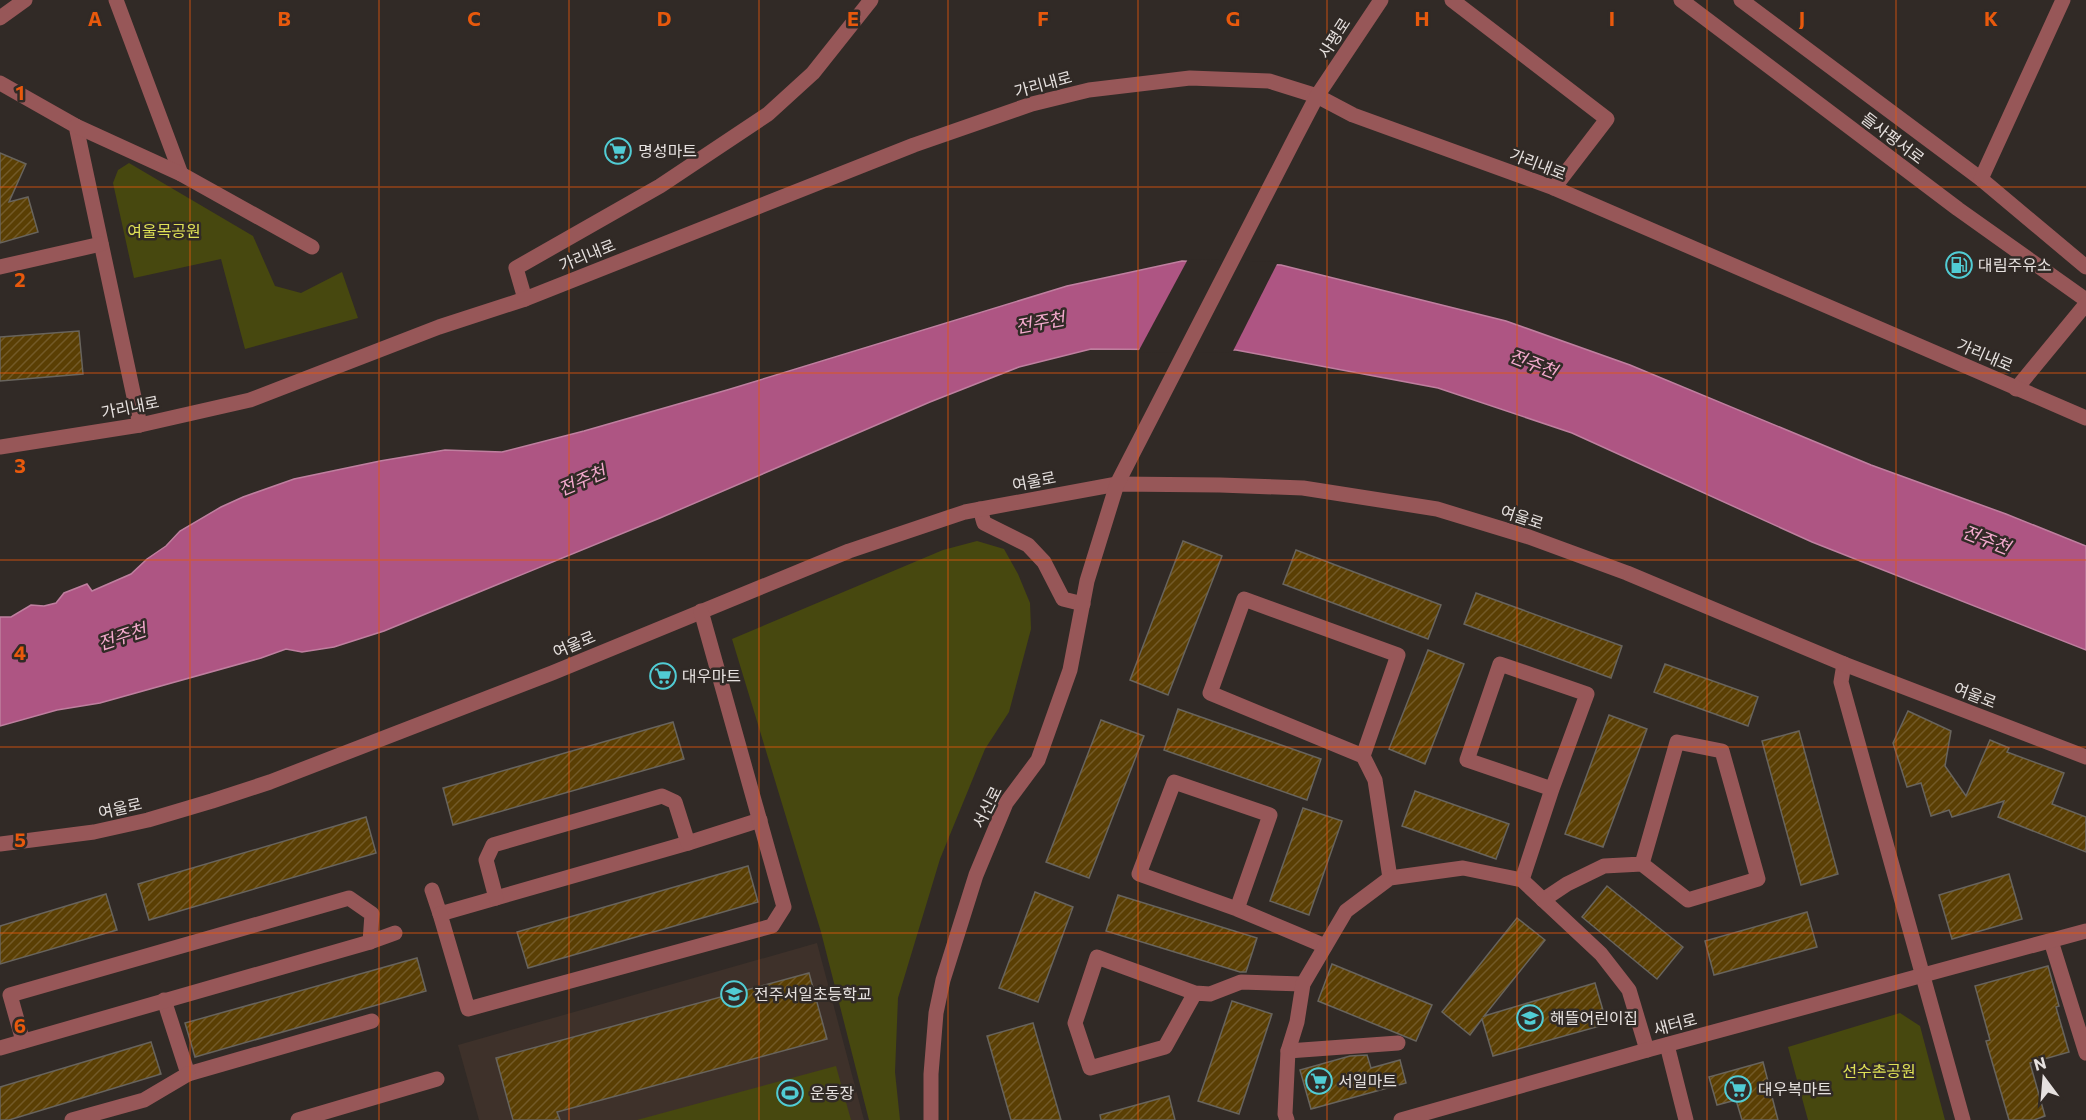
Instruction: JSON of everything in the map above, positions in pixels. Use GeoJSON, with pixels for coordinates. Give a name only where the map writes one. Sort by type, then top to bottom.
{"type":"FeatureCollection","features":[{"type":"Feature","properties":{"kind":"street"},"geometry":{"type":"LineString","coordinates":[[0,18],[25,0]]}},
{"type":"Feature","properties":{"kind":"street"},"geometry":{"type":"LineString","coordinates":[[116,0],[181,174]]}},
{"type":"Feature","properties":{"kind":"street"},"geometry":{"type":"LineString","coordinates":[[525,299],[516,268],[660,186],[768,114],[813,73],[871,0]]}},
{"type":"Feature","properties":{"kind":"street","name":"사평로"},"geometry":{"type":"LineString","coordinates":[[1296,136],[1317,96],[1381,0]]}},
{"type":"Feature","properties":{"kind":"street"},"geometry":{"type":"LineString","coordinates":[[1452,0],[1607,119],[1554,188]]}},
{"type":"Feature","properties":{"kind":"street","name":"들사평서로"},"geometry":{"type":"LineString","coordinates":[[1681,0],[1958,210],[2086,302]]}},
{"type":"Feature","properties":{"kind":"street","name":"들사평서로"},"geometry":{"type":"LineString","coordinates":[[1742,0],[1982,179],[2086,267]]}},
{"type":"Feature","properties":{"kind":"street"},"geometry":{"type":"LineString","coordinates":[[1982,179],[2063,0]]}},
{"type":"Feature","properties":{"kind":"street","name":"가리내로"},"geometry":{"type":"LineString","coordinates":[[0,447],[140,425],[250,400],[439,327],[525,299],[914,145],[1032,104],[1089,90],[1190,78],[1269,81],[1317,96],[1353,115],[1554,188],[2086,418]]}},
{"type":"Feature","properties":{"kind":"street"},"geometry":{"type":"LineString","coordinates":[[0,83],[76,126],[181,174],[312,247]]}},
{"type":"Feature","properties":{"kind":"street"},"geometry":{"type":"LineString","coordinates":[[76,126],[140,425]]}},
{"type":"Feature","properties":{"kind":"street","name":"서신로"},"geometry":{"type":"LineString","coordinates":[[931,1120],[933,1043],[943,980],[976,875],[1006,802],[1038,760],[1070,670],[1088,581],[1117,484],[1296,136]]}},
{"type":"Feature","properties":{"kind":"street"},"geometry":{"type":"LineString","coordinates":[[0,267],[101,243]]}},
{"type":"Feature","properties":{"kind":"street"},"geometry":{"type":"LineString","coordinates":[[2016,388],[2086,302]]}},
{"type":"Feature","properties":{"kind":"street","name":"여울로"},"geometry":{"type":"LineString","coordinates":[[0,844],[94,832],[148,820],[270,782],[552,673],[849,550],[965,512],[1117,484],[1303,488],[1437,509],[1529,537],[1627,573],[1844,664],[2086,757]]}},
{"type":"Feature","properties":{"kind":"street"},"geometry":{"type":"LineString","coordinates":[[980,509],[984,523],[1028,545],[1044,562],[1063,599],[1083,604]]}},
{"type":"Feature","properties":{"kind":"street"},"geometry":{"type":"LineString","coordinates":[[1363,756],[1398,655],[1244,599],[1210,693],[1363,756],[1375,780],[1390,878]]}},
{"type":"Feature","properties":{"kind":"street"},"geometry":{"type":"LineString","coordinates":[[432,890],[468,1009],[772,927],[784,907],[701,611]]}},
{"type":"Feature","properties":{"kind":"street"},"geometry":{"type":"LineString","coordinates":[[1522,880],[1587,694],[1500,664],[1467,760],[1552,789]]}},
{"type":"Feature","properties":{"kind":"street"},"geometry":{"type":"LineString","coordinates":[[1844,664],[1841,682],[1963,1120]]}},
{"type":"Feature","properties":{"kind":"street"},"geometry":{"type":"LineString","coordinates":[[1543,900],[1567,884],[1604,866],[1642,864],[1688,900],[1758,879],[1722,751],[1677,742],[1642,864]]}},
{"type":"Feature","properties":{"kind":"street"},"geometry":{"type":"LineString","coordinates":[[1237,909],[1270,815],[1174,782],[1140,874],[1237,909],[1325,946]]}},
{"type":"Feature","properties":{"kind":"street"},"geometry":{"type":"LineString","coordinates":[[496,898],[486,860],[493,845],[640,802],[662,796],[675,802],[687,843]]}},
{"type":"Feature","properties":{"kind":"street"},"geometry":{"type":"LineString","coordinates":[[440,914],[759,820]]}},
{"type":"Feature","properties":{"kind":"street"},"geometry":{"type":"LineString","coordinates":[[1287,1120],[1285,1114],[1288,1051],[1297,1022],[1303,984],[1346,911],[1390,878],[1463,868],[1522,880],[1600,954],[1629,990],[1647,1050]]}},
{"type":"Feature","properties":{"kind":"street"},"geometry":{"type":"LineString","coordinates":[[23,1041],[10,995],[349,898],[372,914],[370,942]]}},
{"type":"Feature","properties":{"kind":"street","name":"새터로"},"geometry":{"type":"LineString","coordinates":[[1401,1120],[1647,1050],[2086,931]]}},
{"type":"Feature","properties":{"kind":"street"},"geometry":{"type":"LineString","coordinates":[[0,1048],[395,933]]}},
{"type":"Feature","properties":{"kind":"street"},"geometry":{"type":"LineString","coordinates":[[2052,941],[2086,1053]]}},
{"type":"Feature","properties":{"kind":"street"},"geometry":{"type":"LineString","coordinates":[[1195,993],[1165,1047],[1090,1068],[1075,1023],[1097,957],[1195,993],[1210,994],[1241,982],[1303,984]]}},
{"type":"Feature","properties":{"kind":"street"},"geometry":{"type":"LineString","coordinates":[[164,1000],[188,1074]]}},
{"type":"Feature","properties":{"kind":"street"},"geometry":{"type":"LineString","coordinates":[[72,1120],[144,1100],[188,1074],[372,1022]]}},
{"type":"Feature","properties":{"kind":"street"},"geometry":{"type":"LineString","coordinates":[[1288,1051],[1398,1043]]}},
{"type":"Feature","properties":{"kind":"street"},"geometry":{"type":"LineString","coordinates":[[1667,1045],[1686,1120]]}},
{"type":"Feature","properties":{"kind":"street"},"geometry":{"type":"LineString","coordinates":[[298,1120],[437,1079]]}},
{"type":"Feature","properties":{"kind":"shaded area","name":"전주서일초등학교"},"geometry":{"type":"Polygon","coordinates":[[[817,943],[864,1120],[479,1120],[458,1045],[817,943]]]}},
{"type":"Feature","properties":{"kind":"green space","name":"여울목공원"},"geometry":{"type":"Polygon","coordinates":[[[129,163],[253,236],[275,286],[301,293],[342,272],[358,318],[245,349],[221,259],[134,278],[113,183],[118,170],[129,163]]]}},
{"type":"Feature","properties":{"kind":"green space"},"geometry":{"type":"Polygon","coordinates":[[[977,541],[1004,549],[1030,603],[1031,629],[1009,712],[985,749],[940,859],[898,998],[895,1072],[900,1120],[869,1120],[821,932],[732,639],[943,550],[977,541]]]}},
{"type":"Feature","properties":{"kind":"green space","name":"선수촌공원"},"geometry":{"type":"Polygon","coordinates":[[[1900,1013],[1920,1026],[1945,1120],[1808,1120],[1788,1047],[1900,1013]]]}},
{"type":"Feature","properties":{"kind":"green space","name":"운동장"},"geometry":{"type":"Polygon","coordinates":[[[836,1066],[851,1120],[637,1120],[836,1066]]]}},
{"type":"Feature","properties":{"kind":"water","name":"전주천"},"geometry":{"type":"Polygon","coordinates":[[[1182,261],[1281,265],[1506,321],[1630,365],[1871,465],[2086,546],[2086,650],[1812,542],[1572,433],[1438,388],[1236,350],[1091,349],[1019,367],[930,402],[660,518],[384,631],[334,647],[302,652],[286,649],[100,703],[57,710],[0,726],[0,617],[11,617],[31,605],[44,606],[56,603],[64,593],[87,584],[92,591],[131,574],[166,546],[180,531],[243,497],[294,479],[380,461],[445,450],[502,452],[727,390],[1067,286],[1182,261]]]}},
{"type":"Feature","properties":{"kind":"pier"},"geometry":{"type":"Polygon","coordinates":[[[1188,259],[1278,262],[1232,353],[1138,352],[1188,259]]]}},
{"type":"Feature","properties":{"kind":"building"},"geometry":{"type":"Polygon","coordinates":[[[0,153],[26,164],[9,202],[28,197],[38,232],[0,243],[0,153]]]}},
{"type":"Feature","properties":{"kind":"building"},"geometry":{"type":"Polygon","coordinates":[[[79,331],[83,374],[0,381],[0,337],[79,331]]]}},
{"type":"Feature","properties":{"kind":"building"},"geometry":{"type":"Polygon","coordinates":[[[1183,541],[1222,556],[1168,695],[1130,680],[1183,541]]]}},
{"type":"Feature","properties":{"kind":"building"},"geometry":{"type":"Polygon","coordinates":[[[1296,550],[1441,605],[1428,639],[1283,584],[1296,550]]]}},
{"type":"Feature","properties":{"kind":"building"},"geometry":{"type":"Polygon","coordinates":[[[1476,593],[1622,646],[1611,678],[1464,624],[1476,593]]]}},
{"type":"Feature","properties":{"kind":"building"},"geometry":{"type":"Polygon","coordinates":[[[1428,650],[1464,664],[1425,764],[1389,749],[1428,650]]]}},
{"type":"Feature","properties":{"kind":"building"},"geometry":{"type":"Polygon","coordinates":[[[1665,664],[1758,697],[1748,726],[1654,692],[1665,664]]]}},
{"type":"Feature","properties":{"kind":"building"},"geometry":{"type":"Polygon","coordinates":[[[1178,709],[1321,759],[1307,800],[1164,750],[1178,709]]]}},
{"type":"Feature","properties":{"kind":"building"},"geometry":{"type":"Polygon","coordinates":[[[1908,711],[1951,731],[1945,766],[1966,796],[1990,740],[2009,748],[2007,752],[2064,773],[2052,804],[2086,817],[2086,852],[1998,817],[2004,801],[1952,817],[1949,810],[1931,816],[1921,783],[1907,787],[1893,743],[1908,711]]]}},
{"type":"Feature","properties":{"kind":"building"},"geometry":{"type":"Polygon","coordinates":[[[1609,715],[1647,729],[1603,847],[1565,834],[1609,715]]]}},
{"type":"Feature","properties":{"kind":"building"},"geometry":{"type":"Polygon","coordinates":[[[1101,720],[1144,736],[1089,878],[1046,862],[1101,720]]]}},
{"type":"Feature","properties":{"kind":"building"},"geometry":{"type":"Polygon","coordinates":[[[673,722],[684,759],[453,825],[443,788],[673,722]]]}},
{"type":"Feature","properties":{"kind":"building"},"geometry":{"type":"Polygon","coordinates":[[[1799,731],[1838,874],[1801,885],[1762,741],[1799,731]]]}},
{"type":"Feature","properties":{"kind":"building"},"geometry":{"type":"Polygon","coordinates":[[[1415,791],[1509,824],[1496,859],[1402,826],[1415,791]]]}},
{"type":"Feature","properties":{"kind":"building"},"geometry":{"type":"Polygon","coordinates":[[[1303,808],[1342,821],[1309,915],[1270,901],[1303,808]]]}},
{"type":"Feature","properties":{"kind":"building"},"geometry":{"type":"Polygon","coordinates":[[[366,817],[376,853],[149,920],[138,884],[366,817]]]}},
{"type":"Feature","properties":{"kind":"building"},"geometry":{"type":"Polygon","coordinates":[[[748,866],[758,902],[528,968],[517,932],[748,866]]]}},
{"type":"Feature","properties":{"kind":"building"},"geometry":{"type":"Polygon","coordinates":[[[2009,874],[2022,919],[1952,939],[1939,895],[2009,874]]]}},
{"type":"Feature","properties":{"kind":"building"},"geometry":{"type":"Polygon","coordinates":[[[1607,886],[1683,947],[1657,979],[1582,917],[1607,886]]]}},
{"type":"Feature","properties":{"kind":"building"},"geometry":{"type":"Polygon","coordinates":[[[1035,892],[1073,907],[1038,1002],[999,988],[1035,892]]]}},
{"type":"Feature","properties":{"kind":"building"},"geometry":{"type":"Polygon","coordinates":[[[106,894],[117,930],[0,964],[0,926],[106,894]]]}},
{"type":"Feature","properties":{"kind":"building"},"geometry":{"type":"Polygon","coordinates":[[[1118,895],[1257,938],[1246,972],[1106,931],[1118,895]]]}},
{"type":"Feature","properties":{"kind":"building"},"geometry":{"type":"Polygon","coordinates":[[[1807,912],[1817,947],[1714,975],[1705,941],[1807,912]]]}},
{"type":"Feature","properties":{"kind":"building"},"geometry":{"type":"Polygon","coordinates":[[[1517,918],[1545,940],[1484,1016],[1595,983],[1607,1024],[1493,1056],[1482,1019],[1470,1035],[1442,1012],[1517,918]]]}},
{"type":"Feature","properties":{"kind":"building"},"geometry":{"type":"Polygon","coordinates":[[[417,958],[426,991],[195,1057],[185,1023],[417,958]]]}},
{"type":"Feature","properties":{"kind":"building"},"geometry":{"type":"Polygon","coordinates":[[[1332,964],[1432,1005],[1416,1041],[1318,1001],[1332,964]]]}},
{"type":"Feature","properties":{"kind":"building"},"geometry":{"type":"Polygon","coordinates":[[[2048,966],[2059,1006],[2056,1007],[2069,1052],[2030,1063],[2045,1116],[2034,1120],[2009,1120],[1986,1041],[1990,1040],[1975,986],[2048,966]]]}},
{"type":"Feature","properties":{"kind":"building"},"geometry":{"type":"Polygon","coordinates":[[[809,973],[827,1039],[557,1112],[560,1120],[513,1120],[496,1058],[809,973]]]}},
{"type":"Feature","properties":{"kind":"building"},"geometry":{"type":"Polygon","coordinates":[[[1232,1001],[1272,1014],[1239,1114],[1198,1101],[1232,1001]]]}},
{"type":"Feature","properties":{"kind":"building"},"geometry":{"type":"Polygon","coordinates":[[[1033,1023],[1061,1120],[1011,1120],[987,1036],[1033,1023]]]}},
{"type":"Feature","properties":{"kind":"building"},"geometry":{"type":"Polygon","coordinates":[[[151,1042],[161,1074],[9,1120],[0,1120],[0,1087],[151,1042]]]}},
{"type":"Feature","properties":{"kind":"building"},"geometry":{"type":"Polygon","coordinates":[[[1367,1055],[1371,1068],[1400,1060],[1406,1083],[1311,1109],[1300,1070],[1350,1056],[1367,1055]]]}},
{"type":"Feature","properties":{"kind":"building"},"geometry":{"type":"Polygon","coordinates":[[[1763,1062],[1778,1120],[1742,1120],[1736,1100],[1717,1105],[1709,1077],[1763,1062]]]}},
{"type":"Feature","properties":{"kind":"building"},"geometry":{"type":"Polygon","coordinates":[[[1169,1096],[1175,1120],[1101,1120],[1100,1115],[1169,1096]]]}},
{"type":"Feature","properties":{"kind":"place","name":"명성마트"},"geometry":{"type":"Point","coordinates":[618,151]}},
{"type":"Feature","properties":{"kind":"place","name":"대림주유소"},"geometry":{"type":"Point","coordinates":[1959,265]}},
{"type":"Feature","properties":{"kind":"place","name":"대우마트"},"geometry":{"type":"Point","coordinates":[663,676]}},
{"type":"Feature","properties":{"kind":"place","name":"전주서일초등학교"},"geometry":{"type":"Point","coordinates":[734,994]}},
{"type":"Feature","properties":{"kind":"place","name":"해뜰어린이집"},"geometry":{"type":"Point","coordinates":[1530,1018]}},
{"type":"Feature","properties":{"kind":"place","name":"서일마트"},"geometry":{"type":"Point","coordinates":[1319,1081]}},
{"type":"Feature","properties":{"kind":"place","name":"대우복마트"},"geometry":{"type":"Point","coordinates":[1738,1089]}},
{"type":"Feature","properties":{"kind":"place","name":"운동장"},"geometry":{"type":"Point","coordinates":[790,1093]}}]}
